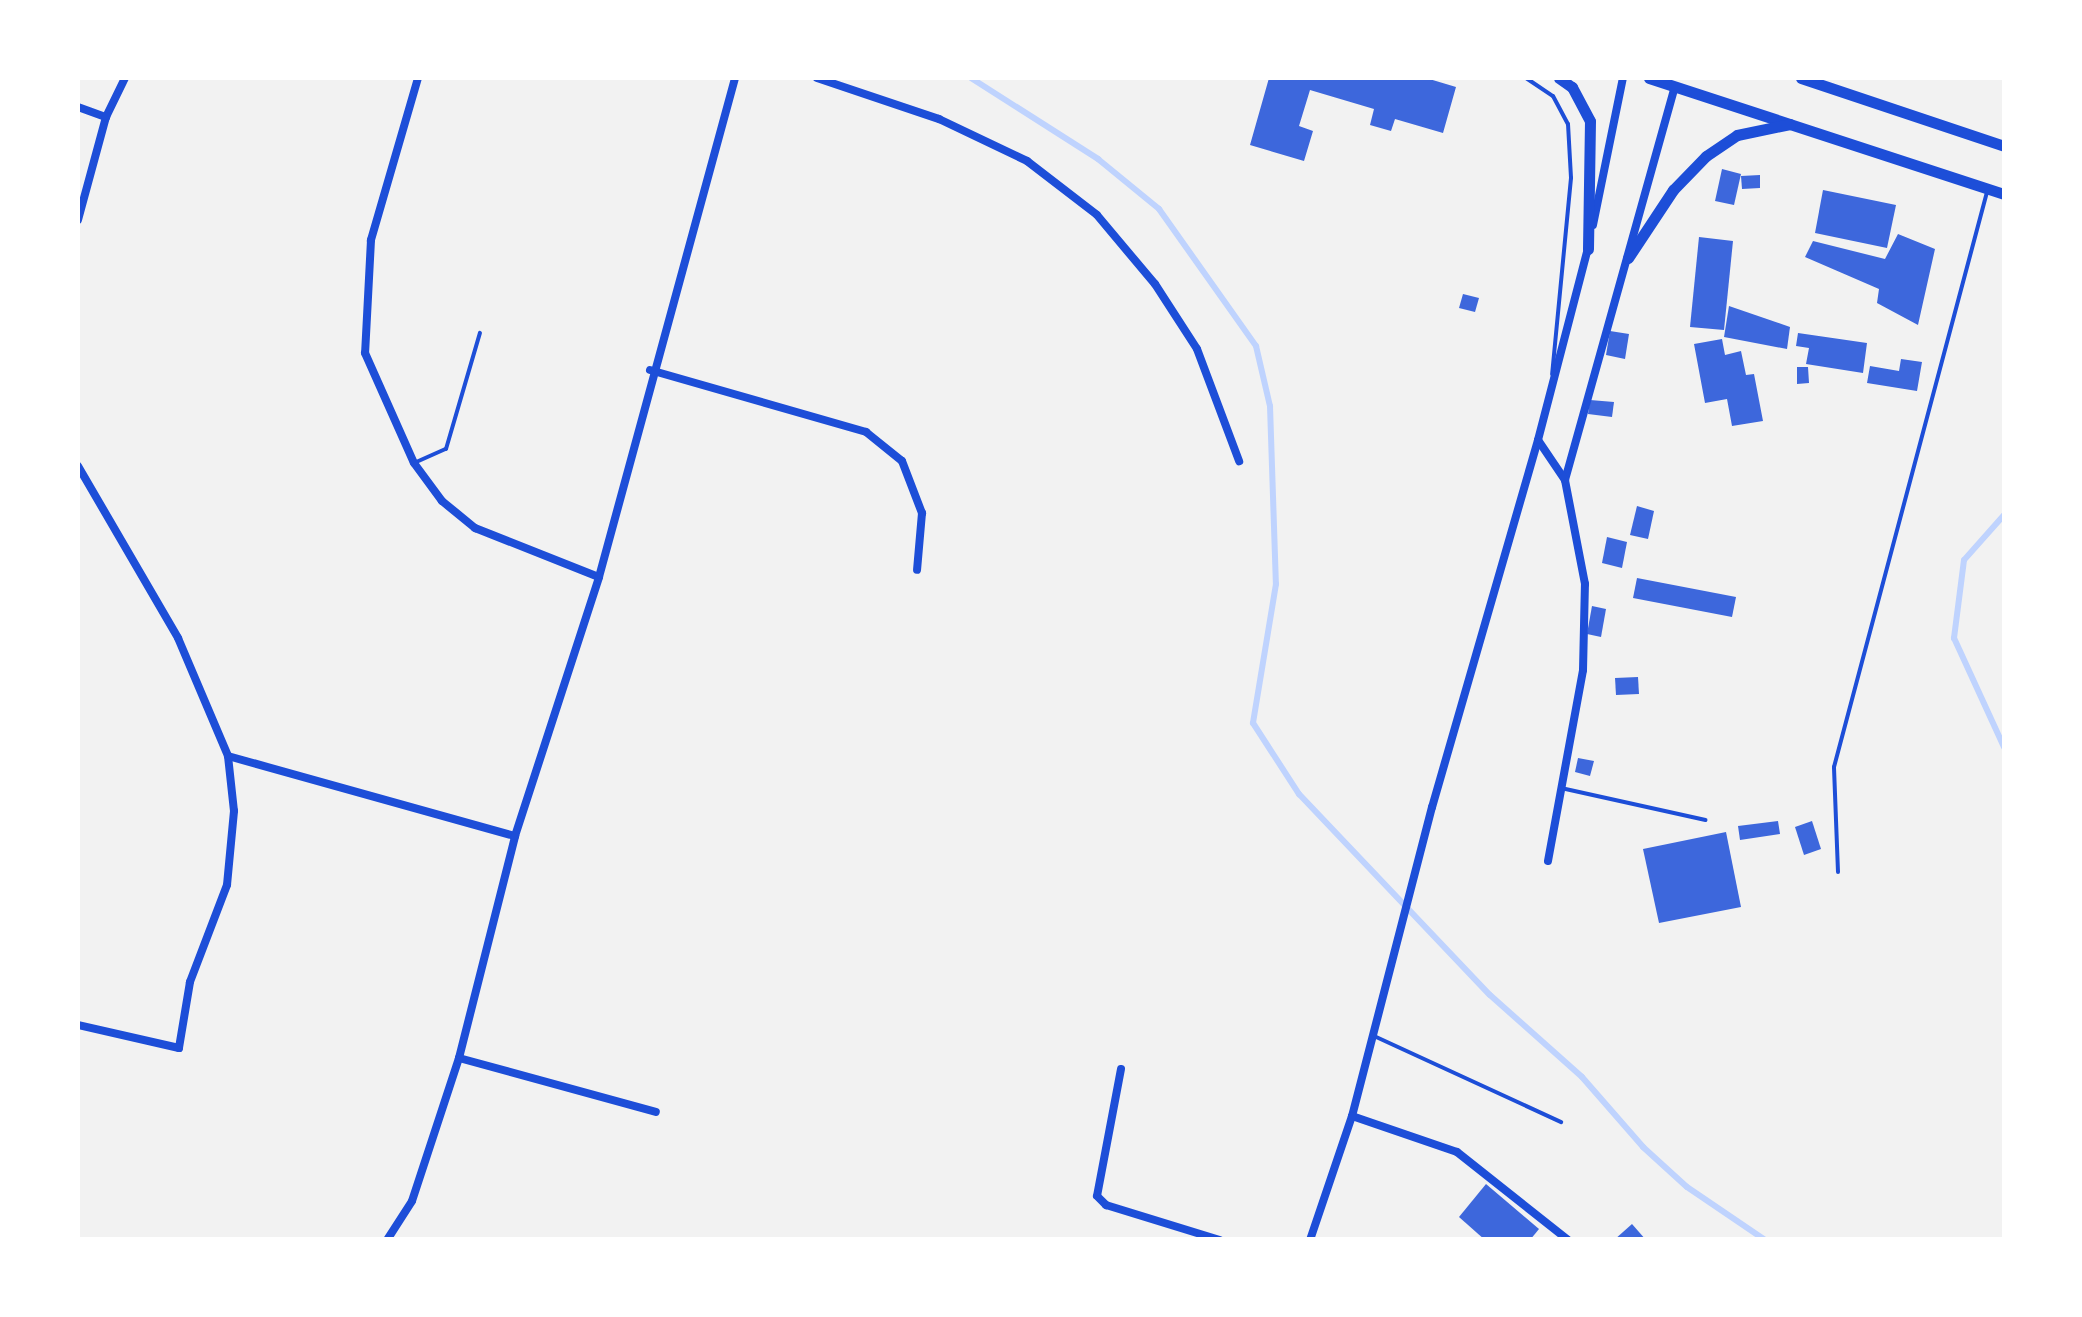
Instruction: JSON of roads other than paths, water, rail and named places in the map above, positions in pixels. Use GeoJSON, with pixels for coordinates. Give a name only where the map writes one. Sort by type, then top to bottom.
{"type":"FeatureCollection","features":[{"type":"Feature","properties":{"kind":"main road"},"geometry":{"type":"LineString","coordinates":[[1559,78],[1572,87],[1590,121],[1588,248]]}},
{"type":"Feature","properties":{"kind":"main road"},"geometry":{"type":"LineString","coordinates":[[1649,78],[1676,82],[2004,194]]}},
{"type":"Feature","properties":{"kind":"main road"},"geometry":{"type":"LineString","coordinates":[[1801,78],[2004,146]]}},
{"type":"Feature","properties":{"kind":"main road"},"geometry":{"type":"LineString","coordinates":[[1628,258],[1674,190],[1706,156],[1737,135],[1793,124]]}},
{"type":"Feature","properties":{"kind":"street"},"geometry":{"type":"LineString","coordinates":[[78,220],[106,117],[125,78]]}},
{"type":"Feature","properties":{"kind":"street"},"geometry":{"type":"LineString","coordinates":[[418,78],[370,240],[363,306],[365,353],[414,463],[442,501],[475,528],[599,577]]}},
{"type":"Feature","properties":{"kind":"street"},"geometry":{"type":"LineString","coordinates":[[387,1240],[412,1201],[458,1058],[515,836],[599,577],[650,370],[735,78]]}},
{"type":"Feature","properties":{"kind":"street"},"geometry":{"type":"LineString","coordinates":[[817,78],[938,119],[1027,161],[1097,215],[1155,284],[1197,349],[1239,461]]}},
{"type":"Feature","properties":{"kind":"street"},"geometry":{"type":"LineString","coordinates":[[1310,1240],[1352,1116],[1551,394],[1588,248],[1623,78]]}},
{"type":"Feature","properties":{"kind":"street"},"geometry":{"type":"LineString","coordinates":[[1565,480],[1676,82]]}},
{"type":"Feature","properties":{"kind":"street"},"geometry":{"type":"LineString","coordinates":[[78,108],[106,117]]}},
{"type":"Feature","properties":{"kind":"street"},"geometry":{"type":"LineString","coordinates":[[650,370],[866,432],[902,461],[922,513],[918,570]]}},
{"type":"Feature","properties":{"kind":"street"},"geometry":{"type":"LineString","coordinates":[[1538,440],[1565,480],[1585,584],[1583,670],[1548,861]]}},
{"type":"Feature","properties":{"kind":"street"},"geometry":{"type":"LineString","coordinates":[[78,466],[178,638],[228,756],[234,812],[226,885],[190,982],[180,1048],[78,1025]]}},
{"type":"Feature","properties":{"kind":"street"},"geometry":{"type":"LineString","coordinates":[[228,756],[515,836]]}},
{"type":"Feature","properties":{"kind":"street"},"geometry":{"type":"LineString","coordinates":[[458,1058],[656,1112]]}},
{"type":"Feature","properties":{"kind":"street"},"geometry":{"type":"LineString","coordinates":[[1121,1069],[1097,1196],[1106,1205],[1220,1240]]}},
{"type":"Feature","properties":{"kind":"street"},"geometry":{"type":"LineString","coordinates":[[1352,1116],[1456,1152],[1568,1240]]}},
{"type":"Feature","properties":{"kind":"lane"},"geometry":{"type":"LineString","coordinates":[[1526,78],[1553,96],[1568,124],[1570,178],[1557,270],[1551,394]]}},
{"type":"Feature","properties":{"kind":"lane"},"geometry":{"type":"LineString","coordinates":[[1838,872],[1834,767],[1988,188]]}},
{"type":"Feature","properties":{"kind":"lane"},"geometry":{"type":"LineString","coordinates":[[414,463],[446,449],[480,332]]}},
{"type":"Feature","properties":{"kind":"lane"},"geometry":{"type":"LineString","coordinates":[[1562,788],[1704,820]]}},
{"type":"Feature","properties":{"kind":"lane"},"geometry":{"type":"LineString","coordinates":[[1373,1036],[1561,1122]]}},
{"type":"Feature","properties":{"kind":"waterway"},"geometry":{"type":"LineString","coordinates":[[971,78],[1098,159],[1159,209],[1256,346],[1270,406],[1276,584],[1253,723],[1299,794],[1490,995],[1582,1077],[1643,1147],[1687,1187],[1765,1240]]}},
{"type":"Feature","properties":{"kind":"waterway"},"geometry":{"type":"LineString","coordinates":[[2004,515],[1964,560],[1954,638],[2004,747]]}}]}
